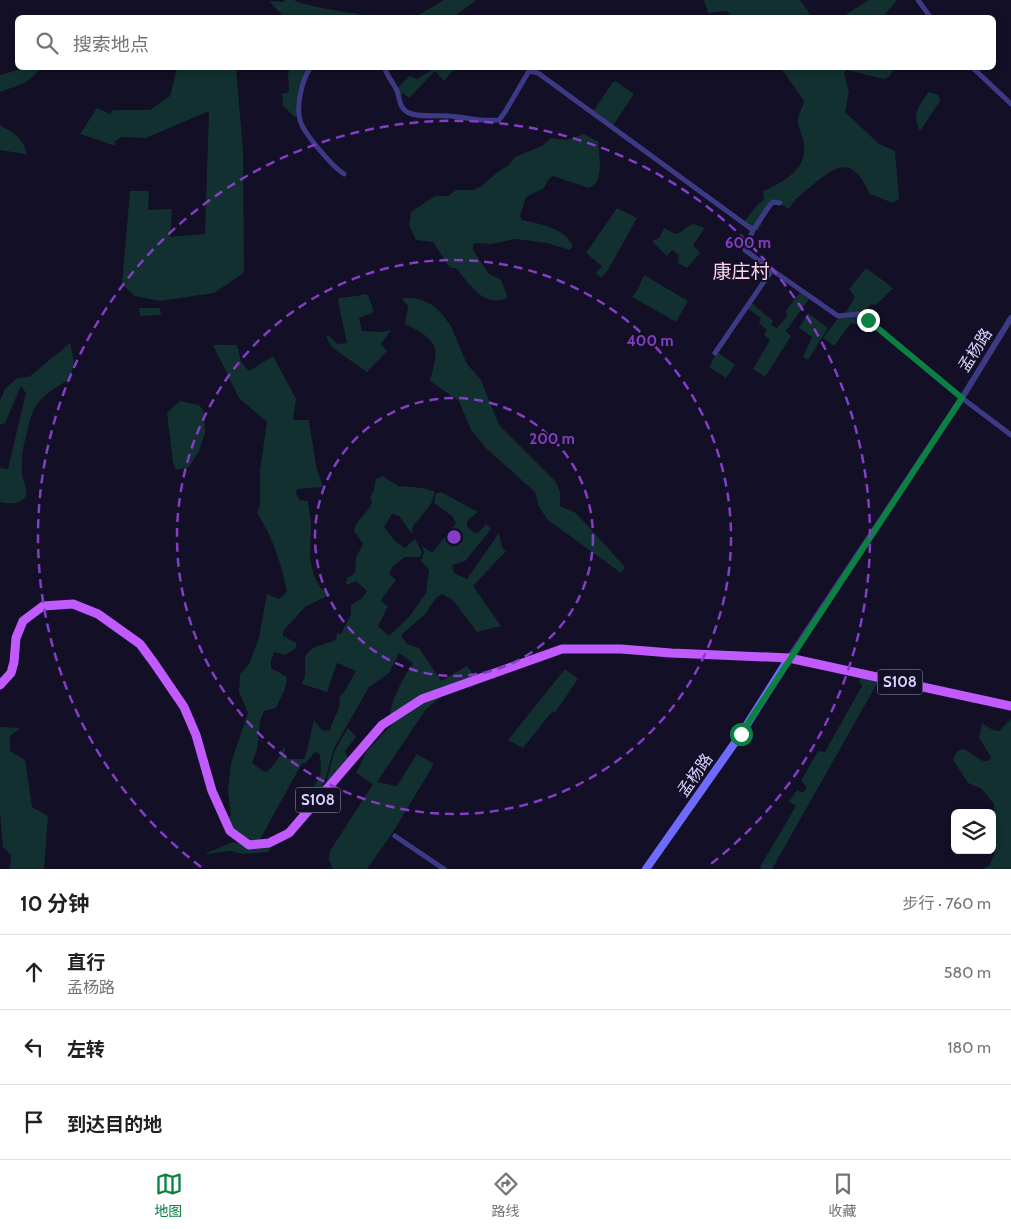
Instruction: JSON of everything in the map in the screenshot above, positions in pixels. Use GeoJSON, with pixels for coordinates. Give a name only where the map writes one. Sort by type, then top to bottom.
{"type":"FeatureCollection","features":[{"type":"Feature","properties":{"kind":"main road","name":"S108"},"geometry":{"type":"LineString","coordinates":[[0,685],[11,673],[16,638],[23,621],[43,606],[73,604],[98,614],[140,644],[184,707],[196,735],[212,791],[230,831],[249,844],[269,843],[289,833],[382,725],[422,699],[562,650],[621,649],[789,658],[1011,706]]}},
{"type":"Feature","properties":{"kind":"main road","name":"孟杨路"},"geometry":{"type":"LineString","coordinates":[[646,869],[741,734],[789,658]]}},
{"type":"Feature","properties":{"kind":"street"},"geometry":{"type":"LineString","coordinates":[[918,0],[929,15]]}},
{"type":"Feature","properties":{"kind":"street"},"geometry":{"type":"LineString","coordinates":[[309,70],[300,91],[300,120],[309,136],[338,170],[344,174]]}},
{"type":"Feature","properties":{"kind":"street"},"geometry":{"type":"LineString","coordinates":[[386,70],[397,91],[400,104],[407,112],[489,121],[499,120],[529,71],[538,73],[753,230]]}},
{"type":"Feature","properties":{"kind":"street"},"geometry":{"type":"LineString","coordinates":[[975,70],[1011,104]]}},
{"type":"Feature","properties":{"kind":"street"},"geometry":{"type":"LineString","coordinates":[[780,204],[773,202],[753,230],[745,250],[838,316],[858,314],[868,320],[962,398],[1011,435]]}},
{"type":"Feature","properties":{"kind":"street"},"geometry":{"type":"LineString","coordinates":[[714,353],[772,270]]}},
{"type":"Feature","properties":{"kind":"street","name":"孟杨路"},"geometry":{"type":"LineString","coordinates":[[789,658],[962,398],[1011,318]]}},
{"type":"Feature","properties":{"kind":"street"},"geometry":{"type":"LineString","coordinates":[[395,836],[444,869]]}},
{"type":"Feature","properties":{"kind":"green space"},"geometry":{"type":"Polygon","coordinates":[[[284,0],[294,0],[317,7],[364,15],[282,15],[269,1],[285,2],[284,0]]]}},
{"type":"Feature","properties":{"kind":"green space"},"geometry":{"type":"Polygon","coordinates":[[[444,0],[476,0],[457,15],[418,15],[444,0]]]}},
{"type":"Feature","properties":{"kind":"green space"},"geometry":{"type":"Polygon","coordinates":[[[704,0],[800,0],[811,15],[730,15],[727,11],[708,13],[704,0]]]}},
{"type":"Feature","properties":{"kind":"green space"},"geometry":{"type":"Polygon","coordinates":[[[869,0],[897,0],[885,15],[845,15],[869,0]]]}},
{"type":"Feature","properties":{"kind":"green space"},"geometry":{"type":"Polygon","coordinates":[[[17,70],[38,70],[28,81],[0,92],[0,75],[17,70]]]}},
{"type":"Feature","properties":{"kind":"green space"},"geometry":{"type":"Polygon","coordinates":[[[176,70],[236,70],[243,151],[244,273],[214,293],[160,301],[135,296],[122,284],[130,191],[149,191],[148,210],[172,209],[170,237],[205,234],[209,111],[146,138],[122,137],[115,141],[116,146],[80,134],[97,108],[110,114],[113,110],[150,110],[170,96],[176,70]]]}},
{"type":"Feature","properties":{"kind":"green space"},"geometry":{"type":"Polygon","coordinates":[[[289,70],[305,70],[298,91],[298,114],[295,117],[283,106],[282,94],[289,92],[289,70]]]}},
{"type":"Feature","properties":{"kind":"green space"},"geometry":{"type":"Polygon","coordinates":[[[432,70],[453,70],[444,81],[435,71],[409,98],[403,93],[400,96],[396,89],[410,76],[417,79],[432,70]]]}},
{"type":"Feature","properties":{"kind":"green space"},"geometry":{"type":"Polygon","coordinates":[[[782,70],[847,70],[844,73],[849,92],[845,112],[879,144],[895,151],[899,199],[893,203],[870,194],[858,174],[846,167],[839,168],[823,176],[803,192],[789,209],[779,203],[772,203],[758,231],[744,222],[757,205],[764,200],[763,191],[785,180],[802,162],[804,142],[798,120],[804,101],[782,70]]]}},
{"type":"Feature","properties":{"kind":"green space"},"geometry":{"type":"Polygon","coordinates":[[[847,70],[893,70],[890,76],[884,79],[847,70]]]}},
{"type":"Feature","properties":{"kind":"green space"},"geometry":{"type":"Polygon","coordinates":[[[615,81],[634,94],[612,127],[593,112],[615,81]]]}},
{"type":"Feature","properties":{"kind":"green space"},"geometry":{"type":"Polygon","coordinates":[[[928,92],[939,95],[940,101],[920,131],[916,119],[917,110],[928,92]]]}},
{"type":"Feature","properties":{"kind":"green space"},"geometry":{"type":"Polygon","coordinates":[[[0,125],[21,141],[27,156],[25,154],[0,150],[0,125]]]}},
{"type":"Feature","properties":{"kind":"green space"},"geometry":{"type":"Polygon","coordinates":[[[584,134],[598,142],[600,168],[594,185],[589,188],[553,176],[544,188],[526,197],[520,216],[522,220],[551,228],[564,235],[573,246],[570,250],[547,243],[516,239],[491,244],[476,243],[473,245],[473,250],[489,274],[501,280],[506,298],[491,300],[484,297],[471,287],[456,268],[450,268],[433,242],[416,240],[409,225],[411,212],[435,196],[448,196],[456,190],[474,190],[509,165],[515,157],[542,146],[551,138],[566,140],[584,134]]]}},
{"type":"Feature","properties":{"kind":"green space"},"geometry":{"type":"Polygon","coordinates":[[[617,208],[637,218],[608,270],[601,278],[596,273],[602,266],[586,253],[617,208]]]}},
{"type":"Feature","properties":{"kind":"green space"},"geometry":{"type":"Polygon","coordinates":[[[694,224],[705,228],[693,245],[700,253],[687,268],[678,263],[679,255],[672,250],[667,256],[652,241],[659,238],[664,228],[676,234],[694,224]]]}},
{"type":"Feature","properties":{"kind":"green space"},"geometry":{"type":"Polygon","coordinates":[[[866,268],[893,288],[876,305],[871,304],[863,317],[844,315],[855,297],[849,289],[866,268]]]}},
{"type":"Feature","properties":{"kind":"green space"},"geometry":{"type":"Polygon","coordinates":[[[644,275],[688,301],[676,322],[632,297],[644,275]]]}},
{"type":"Feature","properties":{"kind":"green space"},"geometry":{"type":"Polygon","coordinates":[[[800,292],[809,299],[786,331],[791,336],[765,377],[753,369],[770,340],[764,335],[767,330],[759,323],[761,318],[745,307],[750,302],[773,321],[771,325],[777,328],[788,315],[785,312],[800,292]]]}},
{"type":"Feature","properties":{"kind":"green space"},"geometry":{"type":"Polygon","coordinates":[[[368,295],[374,312],[359,318],[362,331],[381,332],[391,330],[381,344],[387,351],[367,372],[330,345],[326,336],[329,336],[337,344],[347,343],[338,301],[339,298],[368,295]]]}},
{"type":"Feature","properties":{"kind":"green space"},"geometry":{"type":"Polygon","coordinates":[[[402,298],[422,300],[434,306],[442,314],[451,326],[467,364],[481,380],[499,425],[556,482],[560,492],[560,506],[576,513],[625,567],[621,573],[548,520],[539,507],[535,492],[486,448],[471,430],[459,401],[430,381],[435,356],[434,345],[423,334],[405,324],[408,306],[402,298]]]}},
{"type":"Feature","properties":{"kind":"green space"},"geometry":{"type":"Polygon","coordinates":[[[139,308],[160,308],[161,315],[140,316],[139,308]]]}},
{"type":"Feature","properties":{"kind":"green space"},"geometry":{"type":"Polygon","coordinates":[[[808,313],[828,328],[808,360],[803,357],[812,337],[799,328],[808,313]]]}},
{"type":"Feature","properties":{"kind":"green space"},"geometry":{"type":"Polygon","coordinates":[[[853,314],[862,318],[858,325],[851,323],[834,346],[823,338],[839,317],[853,314]]]}},
{"type":"Feature","properties":{"kind":"green space"},"geometry":{"type":"Polygon","coordinates":[[[70,343],[74,361],[71,379],[43,398],[38,403],[30,419],[22,460],[22,475],[26,495],[23,500],[17,503],[0,502],[0,468],[8,469],[26,393],[21,386],[5,423],[0,425],[0,401],[5,389],[17,378],[29,377],[70,343]]]}},
{"type":"Feature","properties":{"kind":"green space"},"geometry":{"type":"Polygon","coordinates":[[[213,345],[237,345],[241,362],[249,371],[273,356],[296,399],[293,420],[309,420],[316,466],[323,487],[297,489],[296,493],[299,500],[308,501],[311,523],[310,559],[314,576],[321,589],[331,594],[305,607],[283,631],[283,636],[296,643],[296,648],[285,655],[274,652],[271,668],[287,677],[285,689],[276,708],[264,711],[260,721],[257,750],[252,763],[263,771],[267,772],[272,767],[284,746],[285,756],[288,759],[304,760],[314,720],[322,730],[329,731],[339,708],[340,696],[356,671],[337,663],[327,692],[302,684],[308,652],[336,640],[337,633],[341,634],[351,614],[351,605],[362,598],[367,591],[356,581],[346,585],[347,578],[355,573],[356,557],[363,544],[354,531],[355,527],[371,505],[372,501],[370,498],[376,479],[383,476],[398,486],[423,488],[435,492],[431,504],[413,526],[412,534],[399,516],[392,514],[384,527],[395,541],[405,548],[415,539],[422,552],[420,557],[405,557],[393,566],[389,574],[396,580],[381,602],[388,606],[378,626],[389,636],[409,617],[426,593],[429,570],[421,561],[424,552],[422,546],[432,553],[456,523],[452,516],[434,503],[436,494],[441,492],[478,512],[467,521],[467,526],[473,532],[478,533],[486,524],[491,529],[465,561],[452,565],[454,573],[467,579],[499,533],[502,547],[506,551],[473,586],[501,626],[477,632],[453,600],[442,594],[436,598],[425,614],[401,635],[407,644],[419,648],[441,681],[467,666],[476,677],[417,699],[389,721],[397,691],[413,663],[399,653],[389,673],[369,687],[334,748],[321,794],[299,818],[299,813],[321,774],[320,754],[315,752],[305,764],[302,763],[258,843],[236,838],[223,820],[231,815],[228,790],[231,763],[248,713],[239,692],[240,674],[249,664],[259,638],[267,594],[279,599],[287,592],[276,551],[268,531],[257,513],[260,505],[260,470],[267,422],[239,398],[213,345]]]}},
{"type":"Feature","properties":{"kind":"green space"},"geometry":{"type":"Polygon","coordinates":[[[717,352],[735,365],[726,378],[709,367],[717,352]]]}},
{"type":"Feature","properties":{"kind":"green space"},"geometry":{"type":"Polygon","coordinates":[[[180,401],[199,405],[204,411],[205,433],[199,451],[189,467],[176,470],[173,462],[167,413],[180,401]]]}},
{"type":"Feature","properties":{"kind":"green space"},"geometry":{"type":"Polygon","coordinates":[[[565,669],[578,679],[556,711],[550,714],[523,748],[508,740],[565,669]]]}},
{"type":"Feature","properties":{"kind":"green space"},"geometry":{"type":"Polygon","coordinates":[[[861,677],[879,680],[772,869],[762,869],[760,867],[796,806],[789,802],[797,790],[803,793],[807,787],[801,781],[818,751],[825,752],[862,686],[859,681],[861,677]]]}},
{"type":"Feature","properties":{"kind":"green space"},"geometry":{"type":"Polygon","coordinates":[[[447,692],[426,709],[377,782],[397,786],[417,754],[434,764],[393,832],[367,869],[333,869],[329,860],[330,851],[373,784],[356,773],[367,751],[398,718],[413,707],[447,692]]]}},
{"type":"Feature","properties":{"kind":"green space"},"geometry":{"type":"Polygon","coordinates":[[[1011,719],[1011,869],[983,869],[989,866],[996,854],[996,809],[994,809],[994,804],[982,789],[968,783],[953,760],[957,752],[964,749],[983,761],[988,761],[991,757],[979,738],[982,723],[993,730],[999,731],[1011,719]]]}},
{"type":"Feature","properties":{"kind":"green space"},"geometry":{"type":"Polygon","coordinates":[[[0,727],[20,728],[10,736],[10,751],[25,760],[32,807],[48,816],[44,869],[10,869],[11,855],[3,847],[0,811],[0,727]]]}},
{"type":"Feature","properties":{"kind":"green space"},"geometry":{"type":"Polygon","coordinates":[[[348,728],[356,737],[345,751],[350,763],[324,790],[335,750],[348,728]]]}},
{"type":"Feature","properties":{"kind":"green space"},"geometry":{"type":"Polygon","coordinates":[[[233,842],[255,848],[273,844],[268,852],[242,854],[231,851],[204,854],[233,842]]]}},
{"type":"Feature","properties":{"kind":"district","name":"康庄村"},"geometry":{"type":"Point","coordinates":[741,271]}},
{"type":"Feature","properties":{"kind":"route"},"geometry":{"type":"LineString","coordinates":[[741,734],[789,658],[962,398],[868,320]]}}]}
